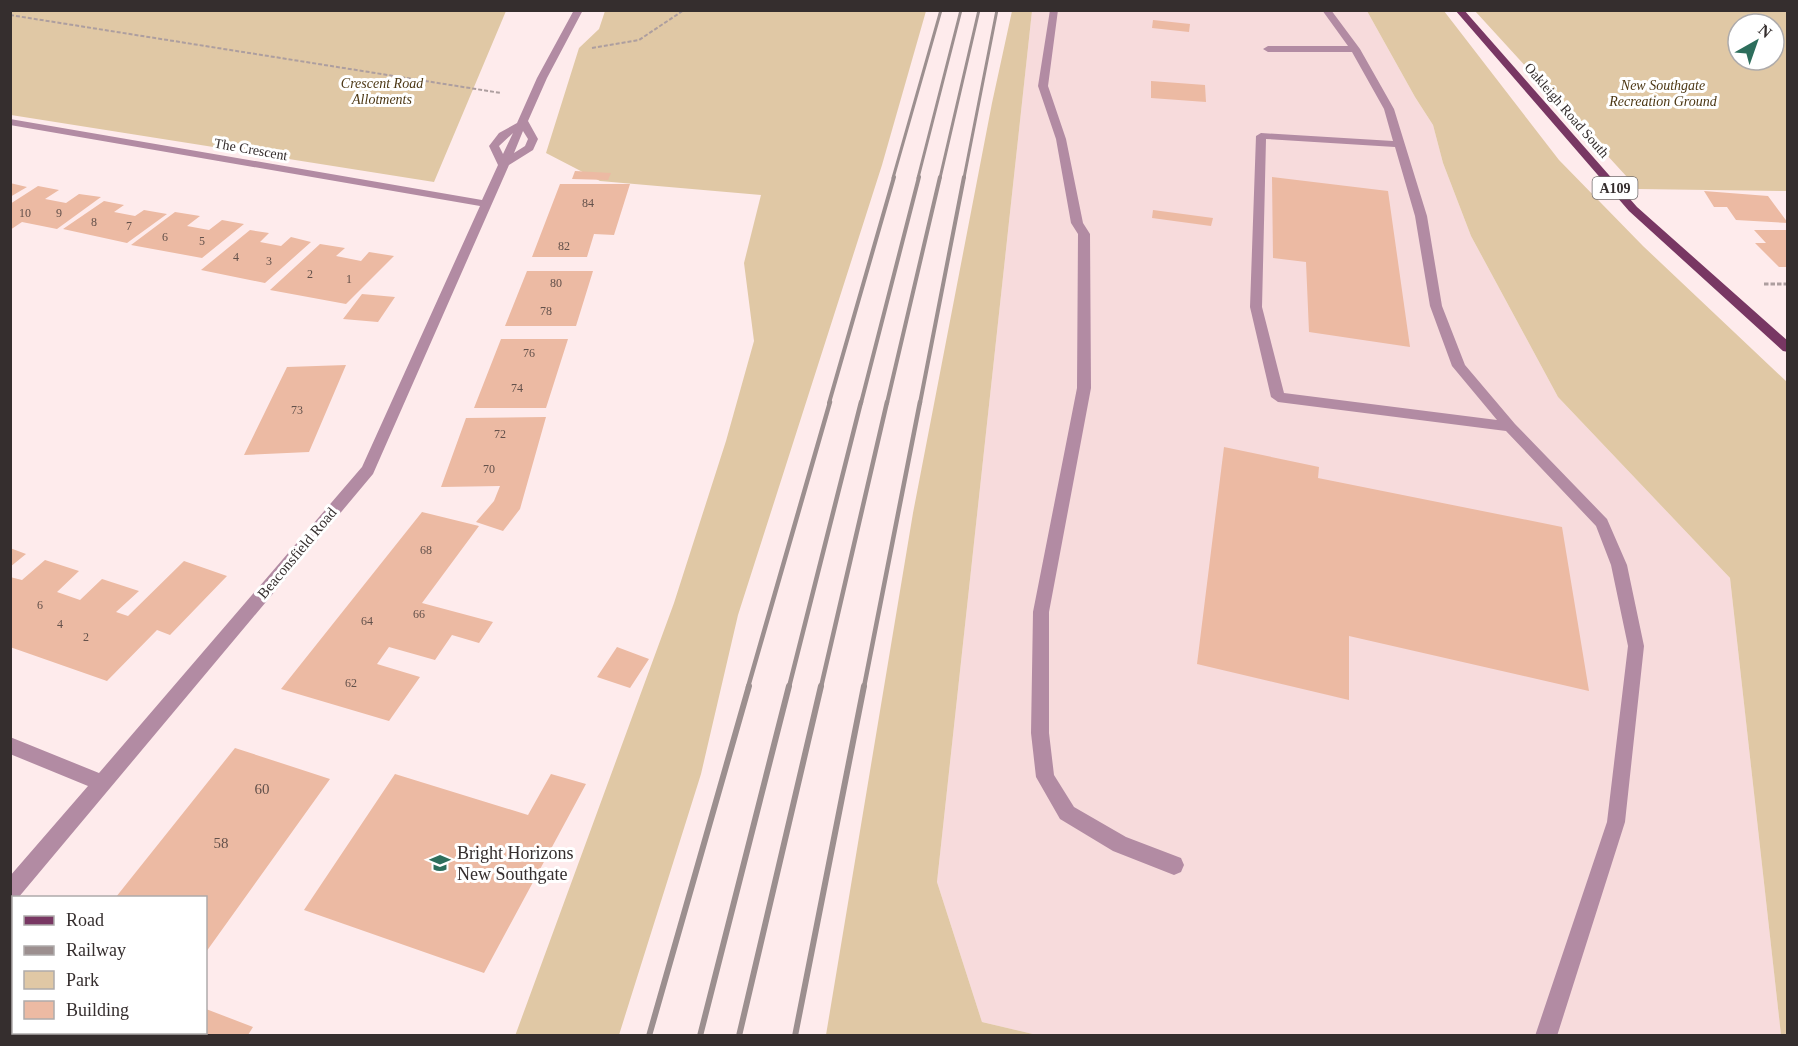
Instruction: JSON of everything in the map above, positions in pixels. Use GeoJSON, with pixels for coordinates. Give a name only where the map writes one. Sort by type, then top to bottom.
{"type":"FeatureCollection","features":[{"type":"Feature","properties":{"kind":"main road","name":"Oakleigh Road South"},"geometry":{"type":"LineString","coordinates":[[1459,10],[1633,209],[1788,348]]}},
{"type":"Feature","properties":{"kind":"street"},"geometry":{"type":"LineString","coordinates":[[524,123],[533,139],[529,148],[503,165],[494,146],[496,141],[499,136],[524,123],[542,78],[579,10]]}},
{"type":"Feature","properties":{"kind":"street"},"geometry":{"type":"LineString","coordinates":[[1053,10],[1043,86],[1061,139],[1077,223],[1084,234],[1084,388],[1041,612],[1040,733],[1044,777],[1067,813],[1120,844],[1174,865]]}},
{"type":"Feature","properties":{"kind":"street"},"geometry":{"type":"LineString","coordinates":[[1326,10],[1355,50],[1389,109],[1421,216],[1436,306],[1460,366],[1510,427],[1602,523],[1619,565],[1636,646],[1616,822],[1546,1035]]}},
{"type":"Feature","properties":{"kind":"street"},"geometry":{"type":"LineString","coordinates":[[1268,49],[1355,50]]}},
{"type":"Feature","properties":{"kind":"street","name":"The Crescent"},"geometry":{"type":"LineString","coordinates":[[10,122],[486,204]]}},
{"type":"Feature","properties":{"kind":"street","name":"Beaconsfield Road"},"geometry":{"type":"LineString","coordinates":[[10,892],[368,470],[503,165],[524,123]]}},
{"type":"Feature","properties":{"kind":"street"},"geometry":{"type":"LineString","coordinates":[[1399,144],[1261,136],[1256,307],[1278,397],[1510,427]]}},
{"type":"Feature","properties":{"kind":"street"},"geometry":{"type":"LineString","coordinates":[[10,746],[101,783]]}},
{"type":"Feature","properties":{"kind":"path"},"geometry":{"type":"LineString","coordinates":[[559,48],[599,48],[639,40],[684,10]]}},
{"type":"Feature","properties":{"kind":"path"},"geometry":{"type":"LineString","coordinates":[[10,15],[473,88]]}},
{"type":"Feature","properties":{"kind":"shaded area"},"geometry":{"type":"Polygon","coordinates":[[[1032,11],[1367,11],[1433,125],[1443,163],[1471,236],[1558,397],[1730,578],[1781,1035],[1037,1035],[982,1022],[937,882],[1032,11]]]}},
{"type":"Feature","properties":{"kind":"green space","name":"Crescent Road Allotments"},"geometry":{"type":"Polygon","coordinates":[[[10,11],[506,11],[434,182],[11,115],[10,11]]]}},
{"type":"Feature","properties":{"kind":"green space"},"geometry":{"type":"Polygon","coordinates":[[[605,11],[926,11],[882,165],[738,615],[701,774],[619,1035],[515,1036],[674,603],[726,441],[754,341],[744,263],[761,195],[600,181],[546,153],[579,48],[599,29],[605,11]]]}},
{"type":"Feature","properties":{"kind":"green space"},"geometry":{"type":"Polygon","coordinates":[[[1012,11],[1032,11],[937,882],[982,1022],[1037,1035],[826,1035],[913,513],[992,103],[1012,11]]]}},
{"type":"Feature","properties":{"kind":"green space"},"geometry":{"type":"Polygon","coordinates":[[[1367,11],[1444,11],[1559,160],[1643,246],[1787,382],[1787,1035],[1781,1035],[1730,578],[1558,397],[1471,236],[1443,163],[1433,125],[1367,11]]]}},
{"type":"Feature","properties":{"kind":"green space","name":"New Southgate Recreation Ground"},"geometry":{"type":"Polygon","coordinates":[[[1475,11],[1787,11],[1787,191],[1638,189],[1475,11]]]}},
{"type":"Feature","properties":{"kind":"building"},"geometry":{"type":"Polygon","coordinates":[[[1153,20],[1190,24],[1189,32],[1152,28],[1153,20]]]}},
{"type":"Feature","properties":{"kind":"building"},"geometry":{"type":"Polygon","coordinates":[[[1151,81],[1205,85],[1206,102],[1151,98],[1151,81]]]}},
{"type":"Feature","properties":{"kind":"building"},"geometry":{"type":"Polygon","coordinates":[[[575,171],[611,173],[608,180],[572,179],[575,171]]]}},
{"type":"Feature","properties":{"kind":"building"},"geometry":{"type":"Polygon","coordinates":[[[1272,177],[1388,191],[1410,347],[1309,332],[1306,262],[1273,258],[1272,177]]]}},
{"type":"Feature","properties":{"kind":"building"},"geometry":{"type":"Polygon","coordinates":[[[10,183],[27,187],[10,197],[10,183]]]}},
{"type":"Feature","properties":{"kind":"building"},"geometry":{"type":"Polygon","coordinates":[[[560,184],[630,184],[614,235],[594,234],[587,257],[532,257],[560,184]]]}},
{"type":"Feature","properties":{"kind":"building"},"geometry":{"type":"Polygon","coordinates":[[[38,186],[59,190],[45,199],[66,203],[79,194],[101,197],[57,229],[22,222],[10,230],[10,204],[38,186]]]}},
{"type":"Feature","properties":{"kind":"building"},"geometry":{"type":"Polygon","coordinates":[[[1704,191],[1768,196],[1788,223],[1736,220],[1727,207],[1714,207],[1704,191]]]}},
{"type":"Feature","properties":{"kind":"building"},"geometry":{"type":"Polygon","coordinates":[[[104,201],[124,205],[114,212],[135,216],[144,210],[167,214],[127,243],[63,229],[104,201]]]}},
{"type":"Feature","properties":{"kind":"building"},"geometry":{"type":"Polygon","coordinates":[[[1153,210],[1213,218],[1211,226],[1152,218],[1153,210]]]}},
{"type":"Feature","properties":{"kind":"building"},"geometry":{"type":"Polygon","coordinates":[[[175,212],[200,216],[187,226],[209,230],[222,220],[244,224],[202,258],[131,245],[175,212]]]}},
{"type":"Feature","properties":{"kind":"building"},"geometry":{"type":"Polygon","coordinates":[[[250,230],[269,233],[260,242],[281,246],[291,237],[311,242],[265,283],[201,270],[250,230]]]}},
{"type":"Feature","properties":{"kind":"building"},"geometry":{"type":"Polygon","coordinates":[[[1754,230],[1788,230],[1788,267],[1779,267],[1755,243],[1766,243],[1754,230]]]}},
{"type":"Feature","properties":{"kind":"building"},"geometry":{"type":"Polygon","coordinates":[[[320,244],[345,248],[336,256],[361,261],[369,252],[394,256],[346,304],[270,290],[320,244]]]}},
{"type":"Feature","properties":{"kind":"building"},"geometry":{"type":"Polygon","coordinates":[[[527,271],[593,271],[576,326],[505,326],[527,271]]]}},
{"type":"Feature","properties":{"kind":"building"},"geometry":{"type":"Polygon","coordinates":[[[362,294],[395,297],[378,322],[343,319],[362,294]]]}},
{"type":"Feature","properties":{"kind":"building"},"geometry":{"type":"Polygon","coordinates":[[[501,339],[568,339],[546,408],[474,408],[501,339]]]}},
{"type":"Feature","properties":{"kind":"building"},"geometry":{"type":"Polygon","coordinates":[[[346,365],[309,452],[244,455],[287,367],[346,365]]]}},
{"type":"Feature","properties":{"kind":"building"},"geometry":{"type":"Polygon","coordinates":[[[546,417],[520,509],[503,531],[476,522],[494,501],[500,486],[441,487],[466,418],[546,417]]]}},
{"type":"Feature","properties":{"kind":"building"},"geometry":{"type":"Polygon","coordinates":[[[1224,447],[1319,467],[1318,478],[1562,527],[1589,691],[1349,636],[1349,700],[1197,664],[1224,447]]]}},
{"type":"Feature","properties":{"kind":"building"},"geometry":{"type":"Polygon","coordinates":[[[422,512],[479,526],[422,603],[493,622],[479,643],[452,635],[435,660],[389,647],[377,664],[420,677],[389,721],[281,689],[422,512]]]}},
{"type":"Feature","properties":{"kind":"building"},"geometry":{"type":"Polygon","coordinates":[[[10,548],[26,554],[10,567],[10,548]]]}},
{"type":"Feature","properties":{"kind":"building"},"geometry":{"type":"Polygon","coordinates":[[[45,560],[79,571],[57,592],[80,600],[102,579],[139,591],[116,612],[128,616],[184,561],[227,576],[170,635],[157,630],[107,681],[10,647],[10,577],[22,580],[45,560]]]}},
{"type":"Feature","properties":{"kind":"building"},"geometry":{"type":"Polygon","coordinates":[[[617,647],[649,659],[630,688],[597,677],[617,647]]]}},
{"type":"Feature","properties":{"kind":"building"},"geometry":{"type":"Polygon","coordinates":[[[235,748],[330,779],[207,951],[207,896],[117,896],[235,748]]]}},
{"type":"Feature","properties":{"kind":"building","name":"Bright Horizons New Southgate"},"geometry":{"type":"Polygon","coordinates":[[[395,774],[528,815],[551,774],[586,784],[484,973],[304,910],[395,774]]]}},
{"type":"Feature","properties":{"kind":"building"},"geometry":{"type":"Polygon","coordinates":[[[207,1009],[253,1027],[248,1035],[20,1035],[207,1034],[207,1009]]]}},
{"type":"Feature","properties":{"kind":"railway"},"geometry":{"type":"LineString","coordinates":[[893,178],[941,10]]}},
{"type":"Feature","properties":{"kind":"railway"},"geometry":{"type":"LineString","coordinates":[[918,178],[961,10]]}},
{"type":"Feature","properties":{"kind":"railway"},"geometry":{"type":"LineString","coordinates":[[940,178],[979,10]]}},
{"type":"Feature","properties":{"kind":"railway"},"geometry":{"type":"LineString","coordinates":[[964,178],[997,10]]}},
{"type":"Feature","properties":{"kind":"railway"},"geometry":{"type":"LineString","coordinates":[[829,403],[894,177]]}},
{"type":"Feature","properties":{"kind":"railway"},"geometry":{"type":"LineString","coordinates":[[861,403],[919,177]]}},
{"type":"Feature","properties":{"kind":"railway"},"geometry":{"type":"LineString","coordinates":[[887,403],[940,177]]}},
{"type":"Feature","properties":{"kind":"railway"},"geometry":{"type":"LineString","coordinates":[[920,403],[964,177]]}},
{"type":"Feature","properties":{"kind":"railway"},"geometry":{"type":"LineString","coordinates":[[748,687],[830,402]]}},
{"type":"Feature","properties":{"kind":"railway"},"geometry":{"type":"LineString","coordinates":[[789,687],[861,402]]}},
{"type":"Feature","properties":{"kind":"railway"},"geometry":{"type":"LineString","coordinates":[[821,687],[887,402]]}},
{"type":"Feature","properties":{"kind":"railway"},"geometry":{"type":"LineString","coordinates":[[864,687],[920,402]]}},
{"type":"Feature","properties":{"kind":"railway"},"geometry":{"type":"LineString","coordinates":[[649,1036],[749,686]]}},
{"type":"Feature","properties":{"kind":"railway"},"geometry":{"type":"LineString","coordinates":[[700,1036],[789,686]]}},
{"type":"Feature","properties":{"kind":"railway"},"geometry":{"type":"LineString","coordinates":[[739,1036],[821,686]]}},
{"type":"Feature","properties":{"kind":"railway"},"geometry":{"type":"LineString","coordinates":[[795,1036],[864,686]]}},
{"type":"Feature","properties":{"kind":"place","name":"Bright Horizons New Southgate"},"geometry":{"type":"Point","coordinates":[440,863]}}]}
